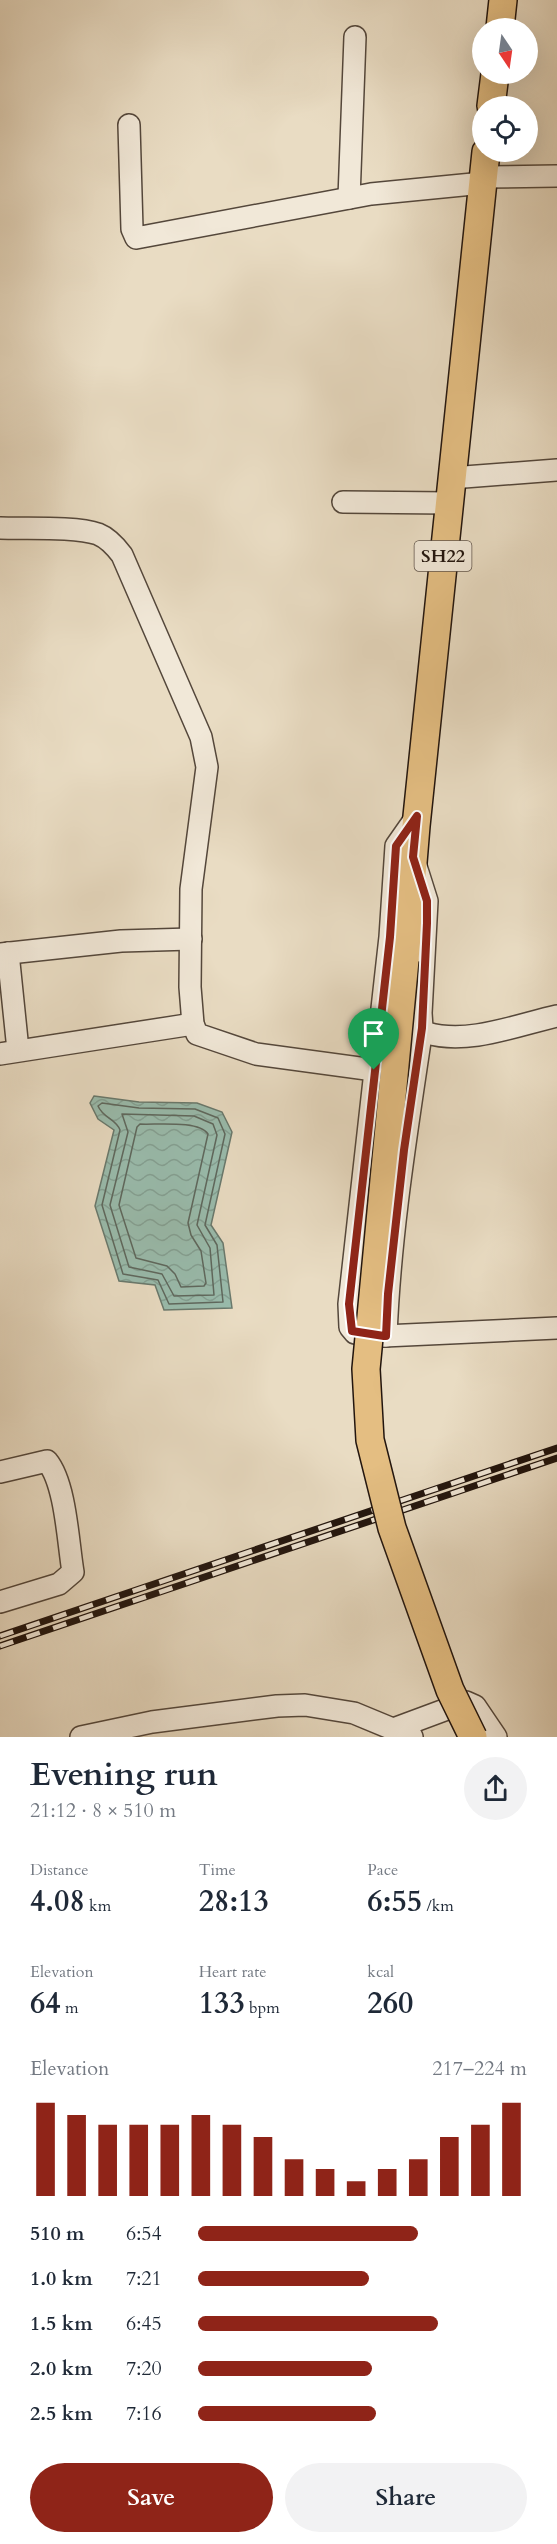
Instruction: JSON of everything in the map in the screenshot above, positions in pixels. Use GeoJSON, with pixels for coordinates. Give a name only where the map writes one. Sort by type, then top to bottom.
{"type":"FeatureCollection","features":[{"type":"Feature","properties":{"kind":"main road"},"geometry":{"type":"LineString","coordinates":[[501,18],[503,0]]}},
{"type":"Feature","properties":{"kind":"main road","name":"SH22"},"geometry":{"type":"LineString","coordinates":[[473,1737],[450,1690],[392,1528],[370,1440],[366,1369],[417,816],[484,170]]}},
{"type":"Feature","properties":{"kind":"street"},"geometry":{"type":"LineString","coordinates":[[349,198],[355,37]]}},
{"type":"Feature","properties":{"kind":"street"},"geometry":{"type":"LineString","coordinates":[[129,124],[132,229],[136,238],[484,170],[557,176]]}},
{"type":"Feature","properties":{"kind":"street"},"geometry":{"type":"LineString","coordinates":[[342,502],[450,490],[557,470]]}},
{"type":"Feature","properties":{"kind":"street"},"geometry":{"type":"LineString","coordinates":[[0,528],[98,534],[114,544],[122,555],[201,738],[207,767],[191,889],[193,1024],[197,1034],[203,1038],[256,1054],[374,1070]]}},
{"type":"Feature","properties":{"kind":"street"},"geometry":{"type":"LineString","coordinates":[[417,816],[396,846],[390,937],[349,1304],[352,1331],[386,1336],[557,1328]]}},
{"type":"Feature","properties":{"kind":"street"},"geometry":{"type":"LineString","coordinates":[[386,1336],[388,1294],[404,1150],[422,1028],[427,901],[413,857]]}},
{"type":"Feature","properties":{"kind":"street"},"geometry":{"type":"LineString","coordinates":[[191,939],[121,941],[4,954],[9,1052],[193,1024]]}},
{"type":"Feature","properties":{"kind":"street"},"geometry":{"type":"LineString","coordinates":[[422,1028],[428,1034],[436,1036],[456,1036],[557,1016]]}},
{"type":"Feature","properties":{"kind":"street"},"geometry":{"type":"LineString","coordinates":[[0,1462],[0,1472],[47,1461],[53,1468],[61,1499],[73,1572],[59,1584],[0,1602]]}},
{"type":"Feature","properties":{"kind":"street"},"geometry":{"type":"LineString","coordinates":[[81,1737],[153,1729],[277,1706],[305,1705],[354,1713],[404,1733],[466,1702],[475,1706],[482,1714],[496,1737]]}},
{"type":"Feature","properties":{"kind":"water"},"geometry":{"type":"Polygon","coordinates":[[[94,1096],[139,1102],[197,1103],[222,1112],[232,1132],[211,1225],[223,1243],[232,1308],[164,1310],[155,1285],[119,1281],[95,1206],[114,1130],[98,1119],[90,1103],[94,1096]]]}},
{"type":"Feature","properties":{"kind":"railway"},"geometry":{"type":"LineString","coordinates":[[0,1636],[557,1448]]}},
{"type":"Feature","properties":{"kind":"railway"},"geometry":{"type":"LineString","coordinates":[[0,1646],[557,1458]]}},
{"type":"Feature","properties":{"kind":"route"},"geometry":{"type":"LineString","coordinates":[[417,816],[413,857],[427,901],[422,1028],[404,1150],[388,1294],[386,1336],[355,1333],[350,1327],[349,1304],[358,1203],[374,1070],[390,937],[396,846],[417,816]]}}]}
